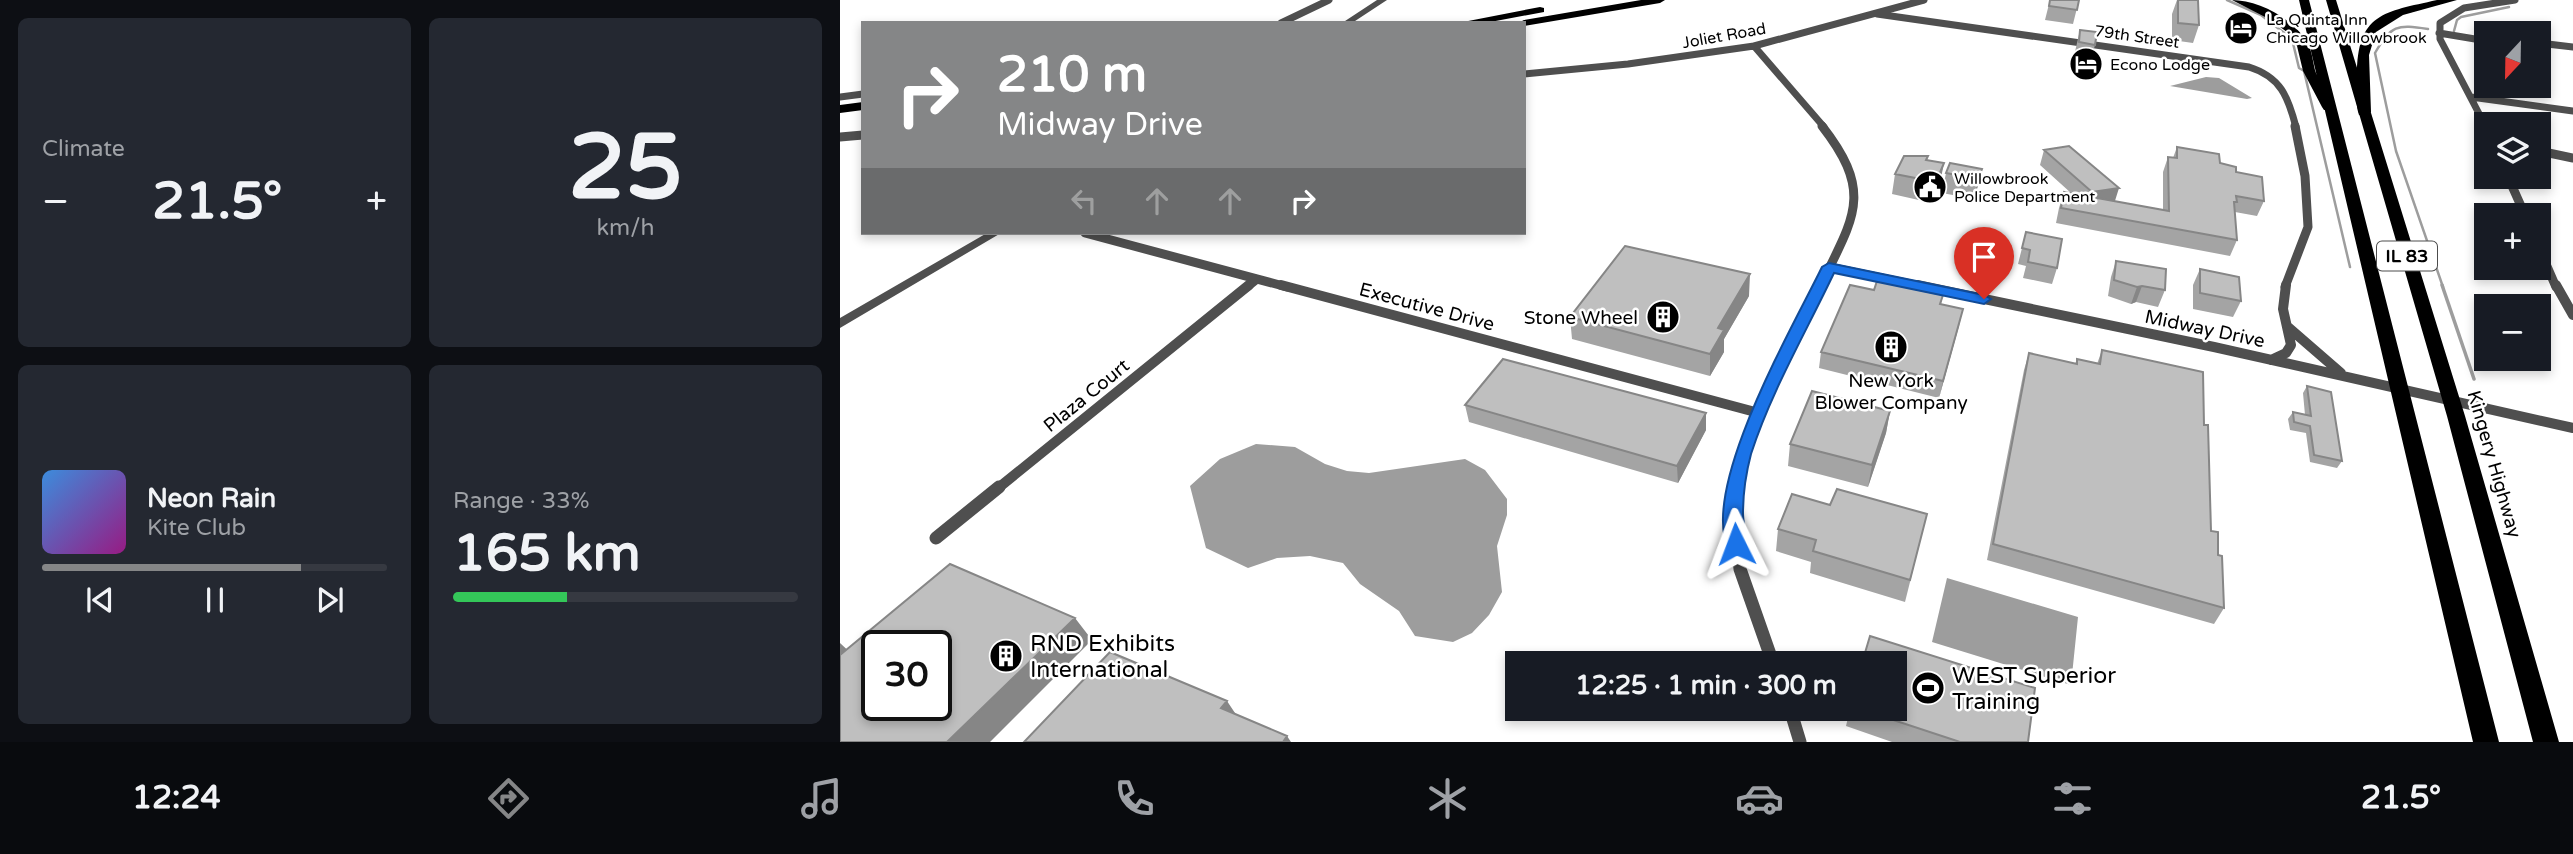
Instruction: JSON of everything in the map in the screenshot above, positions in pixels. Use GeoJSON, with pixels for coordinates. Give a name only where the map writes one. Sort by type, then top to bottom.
{"type":"FeatureCollection","features":[{"type":"Feature","properties":{"kind":"highway"},"geometry":{"type":"LineString","coordinates":[[1476,21],[1600,0]]}},
{"type":"Feature","properties":{"kind":"highway"},"geometry":{"type":"LineString","coordinates":[[1526,23],[1660,0]]}},
{"type":"Feature","properties":{"kind":"highway"},"geometry":{"type":"LineString","coordinates":[[2237,0],[2273,17],[2291,30],[2303,46],[2309,71],[2329,107]]}},
{"type":"Feature","properties":{"kind":"highway","name":"IL 83"},"geometry":{"type":"LineString","coordinates":[[2304,0],[2486,742]]}},
{"type":"Feature","properties":{"kind":"highway","name":"Kingery Highway"},"geometry":{"type":"LineString","coordinates":[[2331,0],[2451,400],[2546,742]]}},
{"type":"Feature","properties":{"kind":"highway"},"geometry":{"type":"LineString","coordinates":[[2364,112],[2363,55],[2370,32],[2378,23],[2399,12],[2452,0]]}},
{"type":"Feature","properties":{"kind":"highway"},"geometry":{"type":"LineString","coordinates":[[840,109],[861,107]]}},
{"type":"Feature","properties":{"kind":"highway"},"geometry":{"type":"LineString","coordinates":[[840,122],[861,119]]}},
{"type":"Feature","properties":{"kind":"street"},"geometry":{"type":"LineString","coordinates":[[1285,21],[1329,0]]}},
{"type":"Feature","properties":{"kind":"street"},"geometry":{"type":"LineString","coordinates":[[1349,21],[1383,0]]}},
{"type":"Feature","properties":{"kind":"street","name":"Joliet Road"},"geometry":{"type":"LineString","coordinates":[[1526,74],[1628,64],[1754,46],[1924,0]]}},
{"type":"Feature","properties":{"kind":"street"},"geometry":{"type":"LineString","coordinates":[[2478,112],[2439,33],[2440,23],[2452,12],[2515,0]]}},
{"type":"Feature","properties":{"kind":"street","name":"79th Street"},"geometry":{"type":"LineString","coordinates":[[1877,14],[2227,63],[2273,77],[2284,87],[2294,117],[2309,221],[2303,247],[2283,296],[2283,312],[2288,327]]}},
{"type":"Feature","properties":{"kind":"street"},"geometry":{"type":"LineString","coordinates":[[2439,33],[2474,39]]}},
{"type":"Feature","properties":{"kind":"street"},"geometry":{"type":"LineString","coordinates":[[2552,45],[2573,47]]}},
{"type":"Feature","properties":{"kind":"street"},"geometry":{"type":"LineString","coordinates":[[1754,46],[1833,140],[1851,172],[1855,198],[1852,218],[1759,413],[1742,455],[1736,483],[1734,514],[1740,569],[1769,651]]}},
{"type":"Feature","properties":{"kind":"street"},"geometry":{"type":"LineString","coordinates":[[840,97],[861,94]]}},
{"type":"Feature","properties":{"kind":"street"},"geometry":{"type":"LineString","coordinates":[[2471,97],[2573,111]]}},
{"type":"Feature","properties":{"kind":"street"},"geometry":{"type":"LineString","coordinates":[[840,138],[861,135]]}},
{"type":"Feature","properties":{"kind":"street"},"geometry":{"type":"LineString","coordinates":[[2551,153],[2573,158]]}},
{"type":"Feature","properties":{"kind":"street"},"geometry":{"type":"LineString","coordinates":[[840,324],[992,235]]}},
{"type":"Feature","properties":{"kind":"street","name":"Executive Drive"},"geometry":{"type":"LineString","coordinates":[[1092,235],[1759,413]]}},
{"type":"Feature","properties":{"kind":"street","name":"Midway Drive"},"geometry":{"type":"LineString","coordinates":[[1829,267],[2271,360],[2573,428]]}},
{"type":"Feature","properties":{"kind":"street"},"geometry":{"type":"LineString","coordinates":[[2551,275],[2573,315]]}},
{"type":"Feature","properties":{"kind":"street","name":"Plaza Court"},"geometry":{"type":"LineString","coordinates":[[936,538],[1257,279]]}},
{"type":"Feature","properties":{"kind":"street"},"geometry":{"type":"LineString","coordinates":[[2271,360],[2286,353],[2291,345],[2288,327]]}},
{"type":"Feature","properties":{"kind":"street"},"geometry":{"type":"LineString","coordinates":[[2288,327],[2322,359],[2348,377]]}},
{"type":"Feature","properties":{"kind":"street"},"geometry":{"type":"LineString","coordinates":[[1794,721],[1800,742]]}},
{"type":"Feature","properties":{"kind":"shaded area"},"geometry":{"type":"Polygon","coordinates":[[[2206,77],[2219,78],[2252,98],[2170,86],[2206,77]]]}},
{"type":"Feature","properties":{"kind":"shaded area"},"geometry":{"type":"Polygon","coordinates":[[[1256,444],[1295,447],[1325,464],[1347,471],[1369,473],[1465,459],[1485,470],[1507,499],[1507,515],[1497,546],[1502,592],[1489,615],[1472,633],[1453,642],[1415,636],[1399,611],[1360,584],[1343,563],[1310,556],[1277,558],[1248,568],[1206,548],[1190,486],[1220,459],[1256,444]]]}},
{"type":"Feature","properties":{"kind":"shaded area"},"geometry":{"type":"Polygon","coordinates":[[[1947,578],[2078,617],[2071,685],[1932,642],[1947,578]]]}},
{"type":"Feature","properties":{"kind":"building"},"geometry":{"type":"Polygon","coordinates":[[[2050,0],[2079,0],[2077,10],[2049,6],[2050,0]]]}},
{"type":"Feature","properties":{"kind":"building"},"geometry":{"type":"Polygon","coordinates":[[[2178,0],[2198,0],[2199,25],[2178,23],[2178,0]]]}},
{"type":"Feature","properties":{"kind":"building"},"geometry":{"type":"Polygon","coordinates":[[[2080,30],[2097,32],[2095,45],[2079,42],[2080,30]]]}},
{"type":"Feature","properties":{"kind":"building"},"geometry":{"type":"Polygon","coordinates":[[[2069,146],[2119,188],[2092,192],[2044,150],[2069,146]]]}},
{"type":"Feature","properties":{"kind":"building"},"geometry":{"type":"Polygon","coordinates":[[[2177,147],[2219,154],[2220,163],[2236,167],[2236,172],[2262,177],[2264,201],[2236,196],[2237,202],[2234,202],[2237,240],[2061,208],[2064,192],[2169,211],[2168,157],[2177,158],[2177,147]]]}},
{"type":"Feature","properties":{"kind":"building"},"geometry":{"type":"Polygon","coordinates":[[[1904,156],[1928,156],[1926,160],[1944,163],[1936,182],[1895,174],[1904,156]]]}},
{"type":"Feature","properties":{"kind":"building"},"geometry":{"type":"Polygon","coordinates":[[[1950,163],[1982,169],[1978,179],[1946,173],[1950,163]]]}},
{"type":"Feature","properties":{"kind":"building"},"geometry":{"type":"Polygon","coordinates":[[[2026,232],[2062,239],[2057,268],[2028,262],[2030,250],[2022,248],[2026,232]]]}},
{"type":"Feature","properties":{"kind":"building","name":"Stone Wheel"},"geometry":{"type":"Polygon","coordinates":[[[1625,246],[1750,274],[1718,328],[1724,330],[1710,354],[1570,317],[1625,246]]]}},
{"type":"Feature","properties":{"kind":"building"},"geometry":{"type":"Polygon","coordinates":[[[2116,261],[2166,269],[2165,290],[2137,287],[2114,280],[2116,261]]]}},
{"type":"Feature","properties":{"kind":"building"},"geometry":{"type":"Polygon","coordinates":[[[2200,269],[2239,277],[2241,301],[2200,293],[2200,269]]]}},
{"type":"Feature","properties":{"kind":"building","name":"New York Blower Company"},"geometry":{"type":"Polygon","coordinates":[[[1877,281],[1943,295],[1940,304],[1963,309],[1943,381],[1821,352],[1850,285],[1874,290],[1877,281]]]}},
{"type":"Feature","properties":{"kind":"building"},"geometry":{"type":"Polygon","coordinates":[[[2102,350],[2203,372],[2204,425],[2208,425],[2211,531],[2218,532],[2224,608],[1993,544],[2029,353],[2077,364],[2077,359],[2100,364],[2102,350]]]}},
{"type":"Feature","properties":{"kind":"building"},"geometry":{"type":"Polygon","coordinates":[[[1503,359],[1706,413],[1677,466],[1465,405],[1503,359]]]}},
{"type":"Feature","properties":{"kind":"building"},"geometry":{"type":"Polygon","coordinates":[[[2307,386],[2331,392],[2342,461],[2314,455],[2310,426],[2294,422],[2293,412],[2311,416],[2307,386]]]}},
{"type":"Feature","properties":{"kind":"building"},"geometry":{"type":"Polygon","coordinates":[[[1812,391],[1890,411],[1872,465],[1790,444],[1812,391]]]}},
{"type":"Feature","properties":{"kind":"building"},"geometry":{"type":"Polygon","coordinates":[[[1837,489],[1927,514],[1910,580],[1813,551],[1816,540],[1778,529],[1792,494],[1830,505],[1837,489]]]}},
{"type":"Feature","properties":{"kind":"building","name":"RND Exhibits International"},"geometry":{"type":"Polygon","coordinates":[[[950,564],[1075,618],[947,742],[840,742],[840,655],[861,638],[861,721],[952,721],[952,630],[870,630],[950,564]]]}},
{"type":"Feature","properties":{"kind":"building","name":"WEST Superior Training"},"geometry":{"type":"Polygon","coordinates":[[[1870,636],[2035,688],[2028,742],[1960,742],[1896,721],[1907,721],[1907,651],[1866,651],[1870,636]]]}},
{"type":"Feature","properties":{"kind":"building"},"geometry":{"type":"Polygon","coordinates":[[[1110,652],[1227,701],[1221,708],[1287,736],[1283,742],[1024,742],[1110,652]]]}},
{"type":"Feature","properties":{"kind":"waterway"},"geometry":{"type":"LineString","coordinates":[[2227,0],[2261,15],[2292,39],[2299,68],[2304,71],[2350,267]]}},
{"type":"Feature","properties":{"kind":"waterway"},"geometry":{"type":"LineString","coordinates":[[2454,31],[2457,20],[2461,17],[2509,7]]}},
{"type":"Feature","properties":{"kind":"waterway"},"geometry":{"type":"LineString","coordinates":[[2428,29],[2396,29],[2386,37],[2375,53],[2396,151],[2443,287]]}},
{"type":"Feature","properties":{"kind":"waterway"},"geometry":{"type":"LineString","coordinates":[[2442,285],[2474,379]]}},
{"type":"Feature","properties":{"kind":"place","name":"La Quinta Inn Chicago Willowbrook"},"geometry":{"type":"Point","coordinates":[2241,28]}},
{"type":"Feature","properties":{"kind":"place","name":"Econo Lodge"},"geometry":{"type":"Point","coordinates":[2086,64]}},
{"type":"Feature","properties":{"kind":"place","name":"Willowbrook Police Department"},"geometry":{"type":"Point","coordinates":[1930,187]}},
{"type":"Feature","properties":{"kind":"place","name":"Stone Wheel"},"geometry":{"type":"Point","coordinates":[1663,317]}},
{"type":"Feature","properties":{"kind":"place","name":"New York Blower Company"},"geometry":{"type":"Point","coordinates":[1891,347]}},
{"type":"Feature","properties":{"kind":"place","name":"RND Exhibits International"},"geometry":{"type":"Point","coordinates":[1006,656]}},
{"type":"Feature","properties":{"kind":"place","name":"WEST Superior Training"},"geometry":{"type":"Point","coordinates":[1928,688]}},
{"type":"Feature","properties":{"kind":"route"},"geometry":{"type":"LineString","coordinates":[[1736,544],[1736,483],[1742,455],[1759,413],[1829,267],[1984,299]]}}]}
